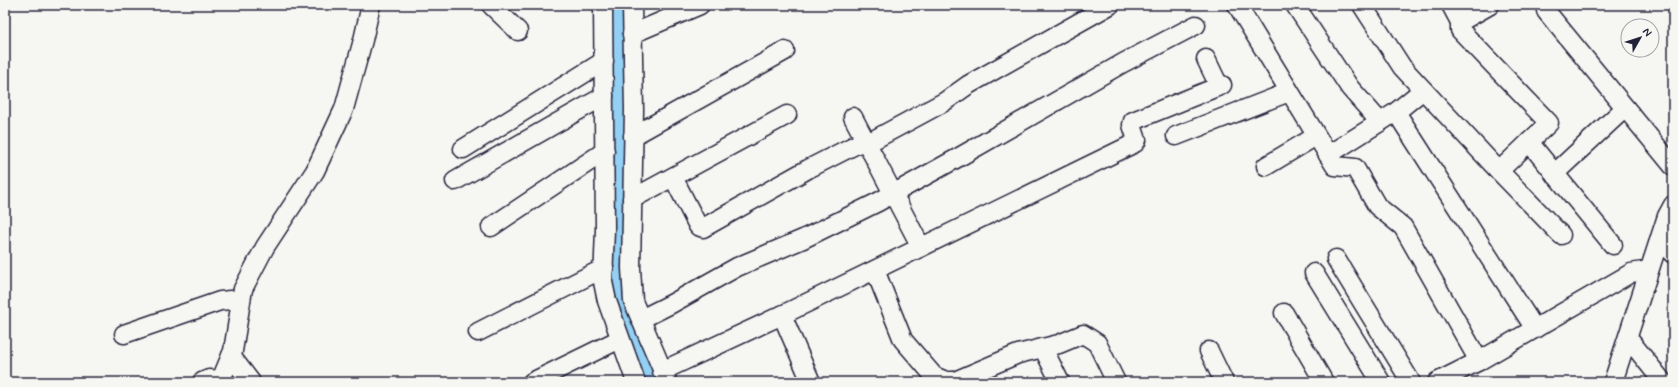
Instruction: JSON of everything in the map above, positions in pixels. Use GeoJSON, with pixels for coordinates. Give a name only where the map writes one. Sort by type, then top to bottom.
{"type":"FeatureCollection","features":[{"type":"Feature","properties":{"kind":"street"},"geometry":{"type":"LineString","coordinates":[[202,382],[209,379],[220,381],[233,351],[243,289],[264,247],[315,171],[344,109],[372,5]]}},
{"type":"Feature","properties":{"kind":"street"},"geometry":{"type":"LineString","coordinates":[[491,5],[518,32]]}},
{"type":"Feature","properties":{"kind":"street"},"geometry":{"type":"LineString","coordinates":[[603,5],[605,151],[603,282],[607,301],[636,382]]}},
{"type":"Feature","properties":{"kind":"street"},"geometry":{"type":"LineString","coordinates":[[632,5],[633,301],[664,376],[782,315],[1135,143],[1137,140],[1132,125],[1133,121],[1220,85],[1206,59]]}},
{"type":"Feature","properties":{"kind":"street"},"geometry":{"type":"LineString","coordinates":[[632,34],[700,5]]}},
{"type":"Feature","properties":{"kind":"street"},"geometry":{"type":"LineString","coordinates":[[673,177],[698,226],[703,228],[808,169],[866,142],[944,102],[1000,66],[1110,5]]}},
{"type":"Feature","properties":{"kind":"street"},"geometry":{"type":"LineString","coordinates":[[1237,5],[1335,166],[1355,168],[1366,190],[1377,206],[1403,226],[1479,361]]}},
{"type":"Feature","properties":{"kind":"street"},"geometry":{"type":"LineString","coordinates":[[1295,5],[1350,88],[1380,122]]}},
{"type":"Feature","properties":{"kind":"street"},"geometry":{"type":"LineString","coordinates":[[1362,5],[1402,67],[1561,235]]}},
{"type":"Feature","properties":{"kind":"street"},"geometry":{"type":"LineString","coordinates":[[1450,5],[1460,22],[1460,30],[1550,123],[1499,171]]}},
{"type":"Feature","properties":{"kind":"street"},"geometry":{"type":"LineString","coordinates":[[1460,22],[1490,5]]}},
{"type":"Feature","properties":{"kind":"street"},"geometry":{"type":"LineString","coordinates":[[1546,11],[1673,166]]}},
{"type":"Feature","properties":{"kind":"street"},"geometry":{"type":"LineString","coordinates":[[641,319],[737,267],[803,239],[893,194],[1123,63],[1196,25]]}},
{"type":"Feature","properties":{"kind":"street"},"geometry":{"type":"LineString","coordinates":[[633,136],[785,51]]}},
{"type":"Feature","properties":{"kind":"street"},"geometry":{"type":"LineString","coordinates":[[463,149],[604,61]]}},
{"type":"Feature","properties":{"kind":"street"},"geometry":{"type":"LineString","coordinates":[[1328,155],[1396,112],[1423,90]]}},
{"type":"Feature","properties":{"kind":"street"},"geometry":{"type":"LineString","coordinates":[[1176,136],[1289,92]]}},
{"type":"Feature","properties":{"kind":"street"},"geometry":{"type":"LineString","coordinates":[[455,181],[604,96]]}},
{"type":"Feature","properties":{"kind":"street"},"geometry":{"type":"LineString","coordinates":[[1554,174],[1625,108]]}},
{"type":"Feature","properties":{"kind":"street"},"geometry":{"type":"LineString","coordinates":[[1396,112],[1535,329]]}},
{"type":"Feature","properties":{"kind":"street"},"geometry":{"type":"LineString","coordinates":[[632,199],[787,115]]}},
{"type":"Feature","properties":{"kind":"street"},"geometry":{"type":"LineString","coordinates":[[853,117],[921,247]]}},
{"type":"Feature","properties":{"kind":"street"},"geometry":{"type":"LineString","coordinates":[[1266,166],[1316,136]]}},
{"type":"Feature","properties":{"kind":"street"},"geometry":{"type":"LineString","coordinates":[[1529,142],[1614,245]]}},
{"type":"Feature","properties":{"kind":"street"},"geometry":{"type":"LineString","coordinates":[[491,227],[605,151]]}},
{"type":"Feature","properties":{"kind":"street"},"geometry":{"type":"LineString","coordinates":[[1613,382],[1666,216],[1673,205]]}},
{"type":"Feature","properties":{"kind":"street"},"geometry":{"type":"LineString","coordinates":[[1659,240],[1673,254]]}},
{"type":"Feature","properties":{"kind":"street"},"geometry":{"type":"LineString","coordinates":[[1336,259],[1411,382]]}},
{"type":"Feature","properties":{"kind":"street"},"geometry":{"type":"LineString","coordinates":[[478,332],[604,268]]}},
{"type":"Feature","properties":{"kind":"street"},"geometry":{"type":"LineString","coordinates":[[874,270],[903,340],[934,376],[946,381],[955,381],[1018,354],[1058,344],[1083,334],[1096,343],[1116,382]]}},
{"type":"Feature","properties":{"kind":"street"},"geometry":{"type":"LineString","coordinates":[[1447,380],[1631,273],[1649,270]]}},
{"type":"Feature","properties":{"kind":"street"},"geometry":{"type":"LineString","coordinates":[[1314,273],[1381,382]]}},
{"type":"Feature","properties":{"kind":"street"},"geometry":{"type":"LineString","coordinates":[[124,334],[220,301],[241,299]]}},
{"type":"Feature","properties":{"kind":"street"},"geometry":{"type":"LineString","coordinates":[[1284,313],[1324,382]]}},
{"type":"Feature","properties":{"kind":"street"},"geometry":{"type":"LineString","coordinates":[[782,315],[811,382]]}},
{"type":"Feature","properties":{"kind":"street"},"geometry":{"type":"LineString","coordinates":[[1628,338],[1663,382]]}},
{"type":"Feature","properties":{"kind":"street"},"geometry":{"type":"LineString","coordinates":[[532,382],[620,339]]}},
{"type":"Feature","properties":{"kind":"street"},"geometry":{"type":"LineString","coordinates":[[1043,348],[1060,382]]}},
{"type":"Feature","properties":{"kind":"street"},"geometry":{"type":"LineString","coordinates":[[1209,351],[1224,382]]}},
{"type":"Feature","properties":{"kind":"street"},"geometry":{"type":"LineString","coordinates":[[231,356],[251,382]]}},
{"type":"Feature","properties":{"kind":"waterway"},"geometry":{"type":"LineString","coordinates":[[617,5],[618,286],[627,322],[654,382]]}}]}
